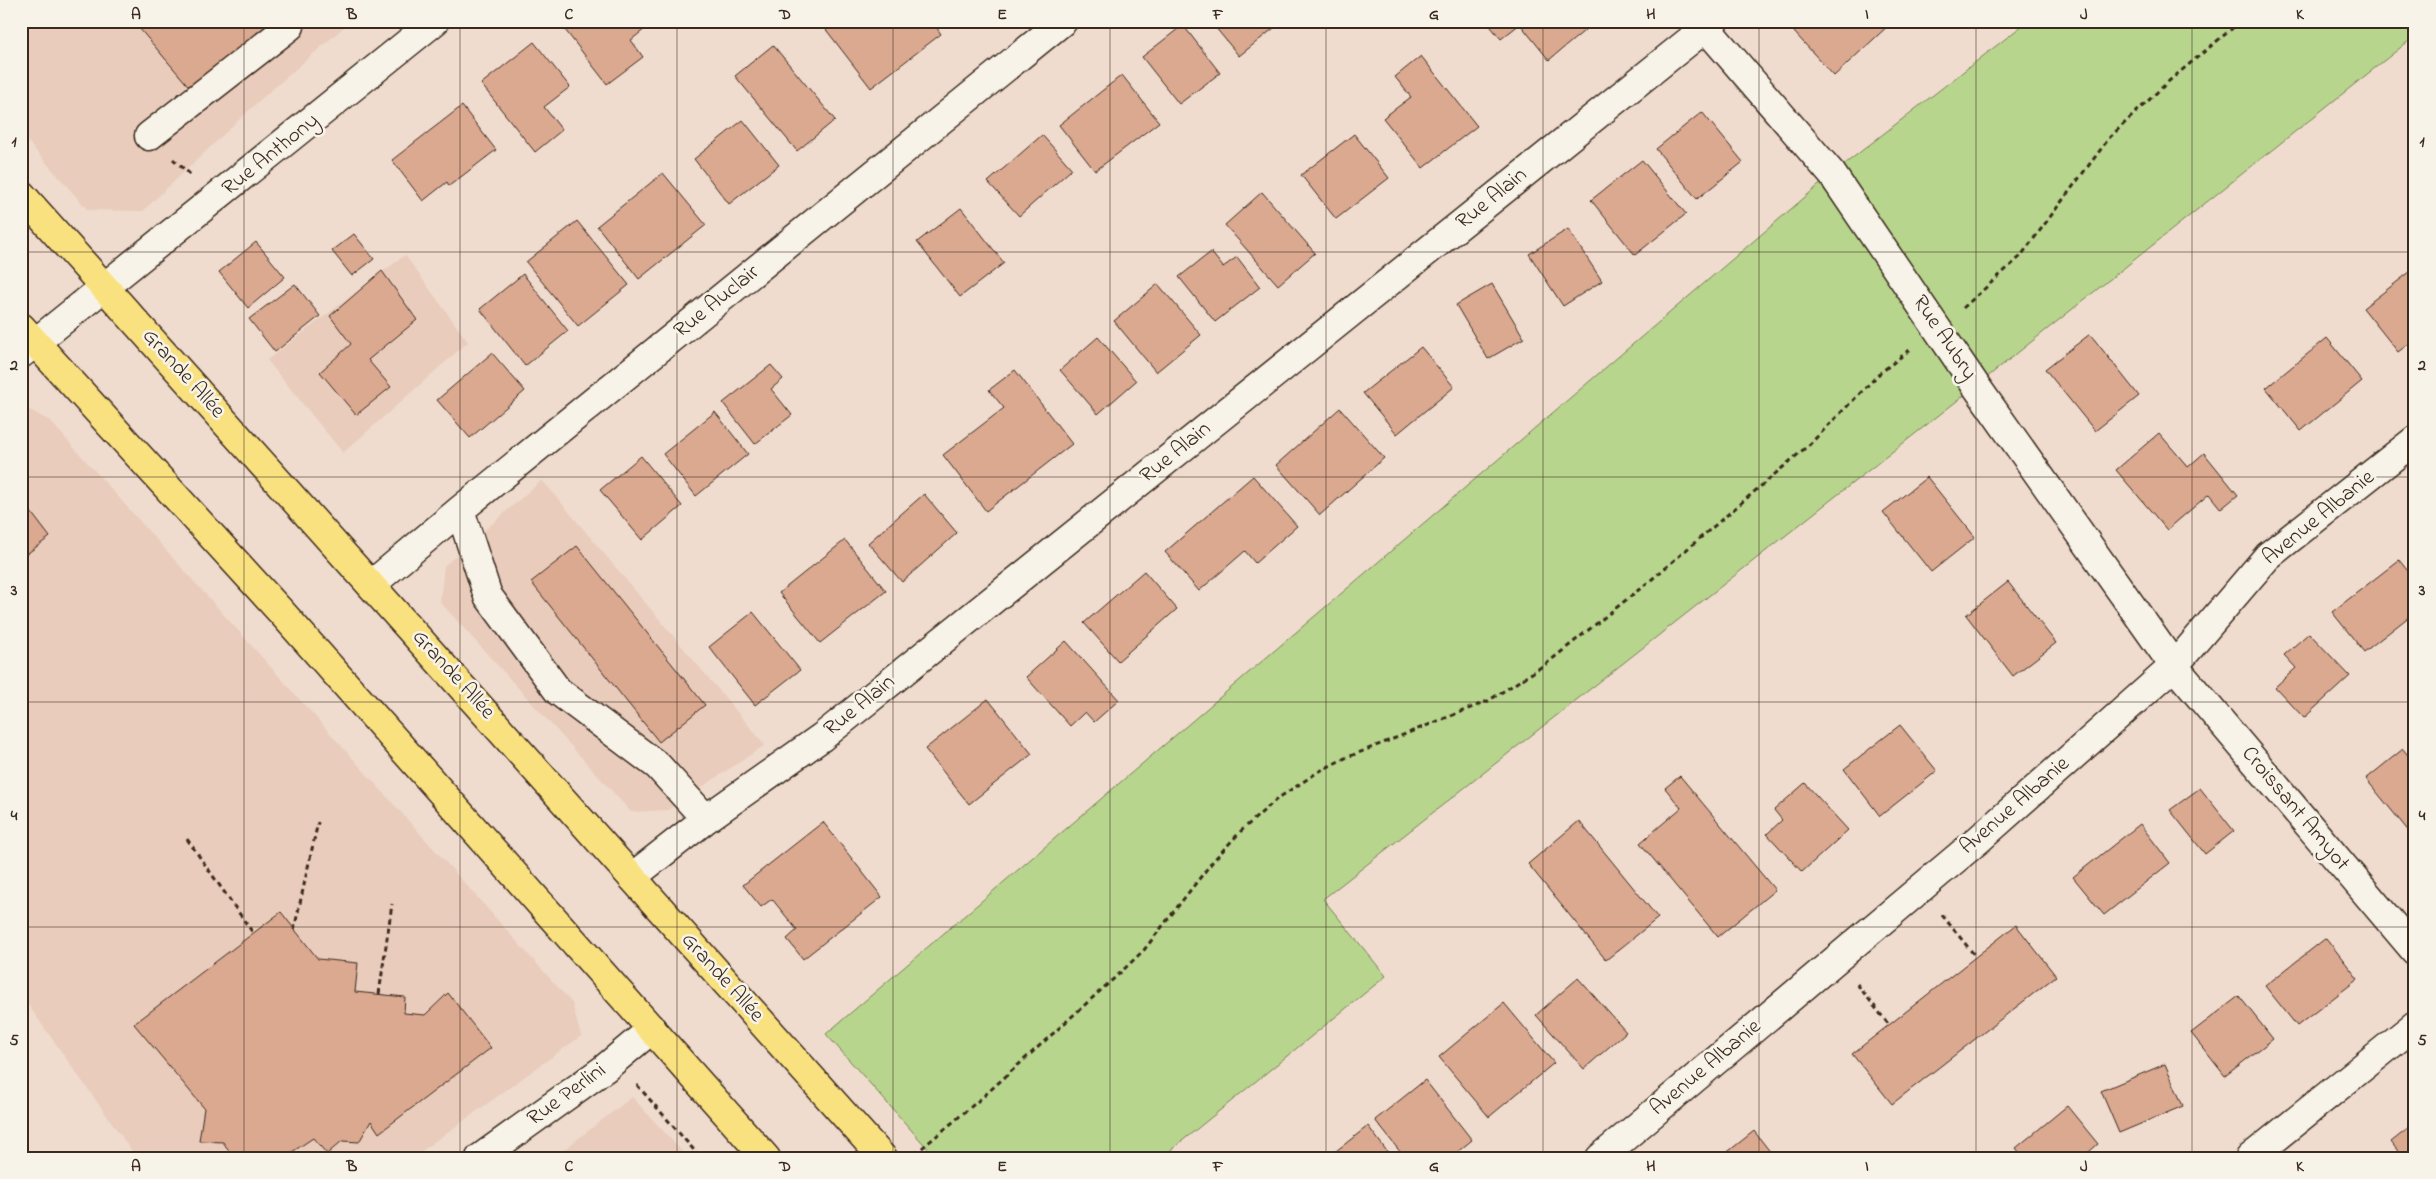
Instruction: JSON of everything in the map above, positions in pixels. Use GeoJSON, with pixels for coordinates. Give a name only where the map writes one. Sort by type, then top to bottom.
{"type":"FeatureCollection","features":[{"type":"Feature","properties":{"kind":"main road","name":"Grande Allée"},"geometry":{"type":"LineString","coordinates":[[21,194],[372,584],[883,1158]]}},
{"type":"Feature","properties":{"kind":"main road"},"geometry":{"type":"LineString","coordinates":[[26,341],[283,614],[766,1158]]}},
{"type":"Feature","properties":{"kind":"street"},"geometry":{"type":"LineString","coordinates":[[149,136],[290,26],[285,21]]}},
{"type":"Feature","properties":{"kind":"street","name":"Rue Anthony"},"geometry":{"type":"LineString","coordinates":[[26,341],[106,287],[435,21]]}},
{"type":"Feature","properties":{"kind":"street","name":"Rue Auclair"},"geometry":{"type":"LineString","coordinates":[[372,584],[460,510],[1063,21]]}},
{"type":"Feature","properties":{"kind":"street","name":"Rue Aubry"},"geometry":{"type":"LineString","coordinates":[[1707,23],[1832,174],[1976,386],[2174,666]]}},
{"type":"Feature","properties":{"kind":"street","name":"Rue Alain"},"geometry":{"type":"LineString","coordinates":[[632,877],[706,819],[822,737],[1707,23]]}},
{"type":"Feature","properties":{"kind":"street","name":"Avenue Albanie"},"geometry":{"type":"LineString","coordinates":[[1600,1158],[1977,841],[2174,666],[2268,556],[2415,440]]}},
{"type":"Feature","properties":{"kind":"street"},"geometry":{"type":"LineString","coordinates":[[460,510],[488,596],[558,691],[658,766],[706,819]]}},
{"type":"Feature","properties":{"kind":"street","name":"Croissant Amyot"},"geometry":{"type":"LineString","coordinates":[[2174,666],[2415,951]]}},
{"type":"Feature","properties":{"kind":"street"},"geometry":{"type":"LineString","coordinates":[[2250,1158],[2415,1025]]}},
{"type":"Feature","properties":{"kind":"street","name":"Rue Perlini"},"geometry":{"type":"LineString","coordinates":[[480,1158],[604,1069],[652,1029]]}},
{"type":"Feature","properties":{"kind":"path"},"geometry":{"type":"LineString","coordinates":[[1956,314],[2020,257],[2110,137],[2169,81],[2241,21]]}},
{"type":"Feature","properties":{"kind":"path"},"geometry":{"type":"LineString","coordinates":[[921,1149],[1070,1020],[1126,968],[1144,950],[1241,831],[1277,799],[1318,772],[1342,759],[1488,701],[1546,664],[1651,580],[1810,444],[1880,373],[1910,349]]}},
{"type":"Feature","properties":{"kind":"path"},"geometry":{"type":"LineString","coordinates":[[294,930],[318,822]]}},
{"type":"Feature","properties":{"kind":"path"},"geometry":{"type":"LineString","coordinates":[[187,839],[253,933]]}},
{"type":"Feature","properties":{"kind":"path"},"geometry":{"type":"LineString","coordinates":[[1920,887],[1976,957]]}},
{"type":"Feature","properties":{"kind":"path"},"geometry":{"type":"LineString","coordinates":[[379,994],[392,904]]}},
{"type":"Feature","properties":{"kind":"path"},"geometry":{"type":"LineString","coordinates":[[1836,960],[1889,1025]]}},
{"type":"Feature","properties":{"kind":"path"},"geometry":{"type":"LineString","coordinates":[[641,1089],[701,1158]]}},
{"type":"Feature","properties":{"kind":"shaded area"},"geometry":{"type":"Polygon","coordinates":[[[21,21],[351,21],[260,100],[143,211],[88,210],[21,134],[21,21]]]}},
{"type":"Feature","properties":{"kind":"shaded area"},"geometry":{"type":"Polygon","coordinates":[[[405,255],[468,342],[343,453],[267,360],[405,255]]]}},
{"type":"Feature","properties":{"kind":"shaded area"},"geometry":{"type":"Polygon","coordinates":[[[28,409],[50,421],[572,1003],[581,1036],[412,1158],[137,1158],[21,995],[21,413],[28,409]]]}},
{"type":"Feature","properties":{"kind":"shaded area"},"geometry":{"type":"Polygon","coordinates":[[[542,480],[765,745],[668,810],[631,812],[440,602],[444,566],[542,480]]]}},
{"type":"Feature","properties":{"kind":"shaded area"},"geometry":{"type":"Polygon","coordinates":[[[632,1097],[688,1158],[553,1158],[632,1097]]]}},
{"type":"Feature","properties":{"kind":"green space"},"geometry":{"type":"Polygon","coordinates":[[[2028,21],[2415,21],[2415,36],[1976,386],[1323,899],[1386,976],[1161,1158],[936,1158],[826,1034],[1832,174],[2028,21]]]}},
{"type":"Feature","properties":{"kind":"building"},"geometry":{"type":"Polygon","coordinates":[[[133,21],[272,21],[191,89],[133,21]]]}},
{"type":"Feature","properties":{"kind":"building"},"geometry":{"type":"Polygon","coordinates":[[[569,21],[655,21],[631,40],[643,57],[607,84],[562,26],[569,21]]]}},
{"type":"Feature","properties":{"kind":"building"},"geometry":{"type":"Polygon","coordinates":[[[832,21],[932,21],[941,34],[871,88],[824,27],[832,21]]]}},
{"type":"Feature","properties":{"kind":"building"},"geometry":{"type":"Polygon","coordinates":[[[1210,21],[1277,21],[1279,24],[1239,56],[1210,21]]]}},
{"type":"Feature","properties":{"kind":"building"},"geometry":{"type":"Polygon","coordinates":[[[1486,21],[1595,22],[1549,60],[1520,24],[1501,39],[1486,21]]]}},
{"type":"Feature","properties":{"kind":"building"},"geometry":{"type":"Polygon","coordinates":[[[1806,21],[1887,21],[1890,24],[1834,76],[1794,32],[1806,21]]]}},
{"type":"Feature","properties":{"kind":"building"},"geometry":{"type":"Polygon","coordinates":[[[1183,25],[1220,73],[1179,104],[1142,57],[1183,25]]]}},
{"type":"Feature","properties":{"kind":"building"},"geometry":{"type":"Polygon","coordinates":[[[534,42],[570,87],[544,107],[562,130],[535,152],[481,84],[534,42]]]}},
{"type":"Feature","properties":{"kind":"building"},"geometry":{"type":"Polygon","coordinates":[[[773,45],[835,120],[797,151],[735,76],[773,45]]]}},
{"type":"Feature","properties":{"kind":"building"},"geometry":{"type":"Polygon","coordinates":[[[1421,56],[1477,126],[1423,168],[1383,118],[1411,97],[1395,77],[1421,56]]]}},
{"type":"Feature","properties":{"kind":"building"},"geometry":{"type":"Polygon","coordinates":[[[1122,75],[1159,122],[1095,171],[1059,125],[1122,75]]]}},
{"type":"Feature","properties":{"kind":"building"},"geometry":{"type":"Polygon","coordinates":[[[462,106],[496,150],[449,186],[447,182],[423,201],[392,160],[462,106]]]}},
{"type":"Feature","properties":{"kind":"building"},"geometry":{"type":"Polygon","coordinates":[[[1702,112],[1743,162],[1697,199],[1656,149],[1702,112]]]}},
{"type":"Feature","properties":{"kind":"building"},"geometry":{"type":"Polygon","coordinates":[[[743,120],[779,165],[729,204],[694,159],[743,120]]]}},
{"type":"Feature","properties":{"kind":"building"},"geometry":{"type":"Polygon","coordinates":[[[1354,134],[1389,178],[1336,219],[1301,175],[1354,134]]]}},
{"type":"Feature","properties":{"kind":"building"},"geometry":{"type":"Polygon","coordinates":[[[1042,135],[1072,169],[1019,216],[988,182],[1042,135]]]}},
{"type":"Feature","properties":{"kind":"building"},"geometry":{"type":"Polygon","coordinates":[[[1642,160],[1686,214],[1635,255],[1591,200],[1642,160]]]}},
{"type":"Feature","properties":{"kind":"building"},"geometry":{"type":"Polygon","coordinates":[[[663,173],[706,225],[639,279],[597,226],[663,173]]]}},
{"type":"Feature","properties":{"kind":"building"},"geometry":{"type":"Polygon","coordinates":[[[1262,192],[1315,253],[1278,285],[1225,225],[1262,192]]]}},
{"type":"Feature","properties":{"kind":"building"},"geometry":{"type":"Polygon","coordinates":[[[961,208],[1004,263],[960,297],[917,242],[961,208]]]}},
{"type":"Feature","properties":{"kind":"building"},"geometry":{"type":"Polygon","coordinates":[[[577,221],[629,285],[578,326],[526,262],[577,221]]]}},
{"type":"Feature","properties":{"kind":"building"},"geometry":{"type":"Polygon","coordinates":[[[1568,229],[1602,281],[1563,306],[1529,254],[1568,229]]]}},
{"type":"Feature","properties":{"kind":"building"},"geometry":{"type":"Polygon","coordinates":[[[354,234],[374,259],[352,276],[332,251],[354,234]]]}},
{"type":"Feature","properties":{"kind":"building"},"geometry":{"type":"Polygon","coordinates":[[[256,242],[285,277],[248,308],[219,272],[256,242]]]}},
{"type":"Feature","properties":{"kind":"building"},"geometry":{"type":"Polygon","coordinates":[[[1211,252],[1223,267],[1237,257],[1260,287],[1215,322],[1179,277],[1211,252]]]}},
{"type":"Feature","properties":{"kind":"building"},"geometry":{"type":"Polygon","coordinates":[[[2415,268],[2415,339],[2398,352],[2363,308],[2415,268]]]}},
{"type":"Feature","properties":{"kind":"building"},"geometry":{"type":"Polygon","coordinates":[[[382,271],[417,320],[368,360],[391,387],[356,415],[320,372],[351,344],[330,316],[382,271]]]}},
{"type":"Feature","properties":{"kind":"building"},"geometry":{"type":"Polygon","coordinates":[[[523,274],[568,331],[525,366],[480,309],[523,274]]]}},
{"type":"Feature","properties":{"kind":"building"},"geometry":{"type":"Polygon","coordinates":[[[295,284],[320,316],[275,352],[249,319],[295,284]]]}},
{"type":"Feature","properties":{"kind":"building"},"geometry":{"type":"Polygon","coordinates":[[[1158,284],[1201,335],[1156,372],[1114,321],[1158,284]]]}},
{"type":"Feature","properties":{"kind":"building"},"geometry":{"type":"Polygon","coordinates":[[[1492,284],[1524,338],[1488,359],[1456,305],[1492,284]]]}},
{"type":"Feature","properties":{"kind":"building"},"geometry":{"type":"Polygon","coordinates":[[[2090,334],[2139,396],[2095,431],[2045,369],[2090,334]]]}},
{"type":"Feature","properties":{"kind":"building"},"geometry":{"type":"Polygon","coordinates":[[[1098,337],[1136,381],[1098,414],[1060,370],[1098,337]]]}},
{"type":"Feature","properties":{"kind":"building"},"geometry":{"type":"Polygon","coordinates":[[[2327,338],[2362,381],[2301,431],[2266,388],[2327,338]]]}},
{"type":"Feature","properties":{"kind":"building"},"geometry":{"type":"Polygon","coordinates":[[[1421,347],[1454,387],[1397,434],[1363,393],[1421,347]]]}},
{"type":"Feature","properties":{"kind":"building"},"geometry":{"type":"Polygon","coordinates":[[[492,353],[525,391],[470,438],[437,400],[492,353]]]}},
{"type":"Feature","properties":{"kind":"building"},"geometry":{"type":"Polygon","coordinates":[[[771,365],[783,379],[771,389],[792,415],[755,444],[723,403],[771,365]]]}},
{"type":"Feature","properties":{"kind":"building"},"geometry":{"type":"Polygon","coordinates":[[[1015,370],[1072,444],[986,511],[943,455],[1004,408],[989,390],[1015,370]]]}},
{"type":"Feature","properties":{"kind":"building"},"geometry":{"type":"Polygon","coordinates":[[[1340,408],[1384,458],[1320,515],[1276,465],[1340,408]]]}},
{"type":"Feature","properties":{"kind":"building"},"geometry":{"type":"Polygon","coordinates":[[[715,412],[748,454],[696,496],[663,454],[715,412]]]}},
{"type":"Feature","properties":{"kind":"building"},"geometry":{"type":"Polygon","coordinates":[[[2159,433],[2188,467],[2204,453],[2238,495],[2221,509],[2209,494],[2167,530],[2116,470],[2159,433]]]}},
{"type":"Feature","properties":{"kind":"building"},"geometry":{"type":"Polygon","coordinates":[[[641,456],[682,506],[642,540],[600,490],[641,456]]]}},
{"type":"Feature","properties":{"kind":"building"},"geometry":{"type":"Polygon","coordinates":[[[1253,476],[1297,526],[1255,563],[1245,551],[1199,591],[1165,552],[1253,476]]]}},
{"type":"Feature","properties":{"kind":"building"},"geometry":{"type":"Polygon","coordinates":[[[1927,477],[1975,537],[1931,572],[1883,512],[1927,477]]]}},
{"type":"Feature","properties":{"kind":"building"},"geometry":{"type":"Polygon","coordinates":[[[924,494],[957,533],[902,582],[868,543],[924,494]]]}},
{"type":"Feature","properties":{"kind":"building"},"geometry":{"type":"Polygon","coordinates":[[[21,499],[50,537],[21,558],[21,499]]]}},
{"type":"Feature","properties":{"kind":"building"},"geometry":{"type":"Polygon","coordinates":[[[845,540],[886,591],[820,643],[779,593],[845,540]]]}},
{"type":"Feature","properties":{"kind":"building"},"geometry":{"type":"Polygon","coordinates":[[[577,546],[705,705],[659,742],[531,582],[577,546]]]}},
{"type":"Feature","properties":{"kind":"building"},"geometry":{"type":"Polygon","coordinates":[[[2399,560],[2415,580],[2415,612],[2364,652],[2332,612],[2399,560]]]}},
{"type":"Feature","properties":{"kind":"building"},"geometry":{"type":"Polygon","coordinates":[[[1144,571],[1177,609],[1118,661],[1084,623],[1144,571]]]}},
{"type":"Feature","properties":{"kind":"building"},"geometry":{"type":"Polygon","coordinates":[[[2008,582],[2056,643],[2013,676],[1966,615],[2008,582]]]}},
{"type":"Feature","properties":{"kind":"building"},"geometry":{"type":"Polygon","coordinates":[[[753,612],[800,670],[755,705],[709,647],[753,612]]]}},
{"type":"Feature","properties":{"kind":"building"},"geometry":{"type":"Polygon","coordinates":[[[2309,633],[2350,676],[2304,718],[2275,687],[2296,668],[2284,655],[2309,633]]]}},
{"type":"Feature","properties":{"kind":"building"},"geometry":{"type":"Polygon","coordinates":[[[1066,641],[1119,700],[1094,722],[1085,712],[1070,726],[1026,677],[1066,641]]]}},
{"type":"Feature","properties":{"kind":"building"},"geometry":{"type":"Polygon","coordinates":[[[988,699],[1032,754],[969,804],[925,749],[988,699]]]}},
{"type":"Feature","properties":{"kind":"building"},"geometry":{"type":"Polygon","coordinates":[[[1900,725],[1937,771],[1880,816],[1844,769],[1900,725]]]}},
{"type":"Feature","properties":{"kind":"building"},"geometry":{"type":"Polygon","coordinates":[[[2403,749],[2415,764],[2415,839],[2366,779],[2403,749]]]}},
{"type":"Feature","properties":{"kind":"building"},"geometry":{"type":"Polygon","coordinates":[[[1680,776],[1775,890],[1718,937],[1640,843],[1681,808],[1665,788],[1680,776]]]}},
{"type":"Feature","properties":{"kind":"building"},"geometry":{"type":"Polygon","coordinates":[[[1805,783],[1848,830],[1802,872],[1767,834],[1782,820],[1774,810],[1805,783]]]}},
{"type":"Feature","properties":{"kind":"building"},"geometry":{"type":"Polygon","coordinates":[[[2200,788],[2234,831],[2205,854],[2170,810],[2200,788]]]}},
{"type":"Feature","properties":{"kind":"building"},"geometry":{"type":"Polygon","coordinates":[[[1579,821],[1658,918],[1606,960],[1528,864],[1579,821]]]}},
{"type":"Feature","properties":{"kind":"building"},"geometry":{"type":"Polygon","coordinates":[[[823,822],[882,897],[803,959],[787,939],[797,930],[772,899],[761,907],[743,885],[823,822]]]}},
{"type":"Feature","properties":{"kind":"building"},"geometry":{"type":"Polygon","coordinates":[[[2140,824],[2170,863],[2104,915],[2073,877],[2140,824]]]}},
{"type":"Feature","properties":{"kind":"building"},"geometry":{"type":"Polygon","coordinates":[[[281,912],[318,959],[358,963],[355,992],[405,997],[404,1013],[425,1015],[448,993],[491,1048],[379,1133],[371,1121],[359,1142],[342,1141],[327,1154],[313,1138],[283,1158],[234,1158],[223,1142],[199,1141],[204,1108],[134,1024],[281,912]]]}},
{"type":"Feature","properties":{"kind":"building"},"geometry":{"type":"Polygon","coordinates":[[[2016,925],[2056,976],[1892,1104],[1852,1054],[2016,925]]]}},
{"type":"Feature","properties":{"kind":"building"},"geometry":{"type":"Polygon","coordinates":[[[2326,938],[2358,979],[2297,1026],[2265,986],[2326,938]]]}},
{"type":"Feature","properties":{"kind":"building"},"geometry":{"type":"Polygon","coordinates":[[[1578,978],[1626,1032],[1584,1069],[1536,1015],[1578,978]]]}},
{"type":"Feature","properties":{"kind":"building"},"geometry":{"type":"Polygon","coordinates":[[[2239,996],[2273,1039],[2225,1076],[2191,1033],[2239,996]]]}},
{"type":"Feature","properties":{"kind":"building"},"geometry":{"type":"Polygon","coordinates":[[[1504,1003],[1554,1063],[1489,1117],[1439,1057],[1504,1003]]]}},
{"type":"Feature","properties":{"kind":"building"},"geometry":{"type":"Polygon","coordinates":[[[2165,1064],[2183,1106],[2119,1133],[2101,1091],[2165,1064]]]}},
{"type":"Feature","properties":{"kind":"building"},"geometry":{"type":"Polygon","coordinates":[[[1425,1080],[1472,1140],[1450,1158],[1405,1158],[1375,1120],[1425,1080]]]}},
{"type":"Feature","properties":{"kind":"building"},"geometry":{"type":"Polygon","coordinates":[[[2067,1106],[2098,1144],[2082,1158],[2024,1158],[2016,1148],[2067,1106]]]}},
{"type":"Feature","properties":{"kind":"building"},"geometry":{"type":"Polygon","coordinates":[[[2415,1123],[2415,1158],[2403,1158],[2391,1142],[2415,1123]]]}},
{"type":"Feature","properties":{"kind":"building"},"geometry":{"type":"Polygon","coordinates":[[[1368,1126],[1392,1158],[1327,1158],[1368,1126]]]}},
{"type":"Feature","properties":{"kind":"building"},"geometry":{"type":"Polygon","coordinates":[[[1754,1131],[1775,1158],[1720,1158],[1754,1131]]]}}]}
